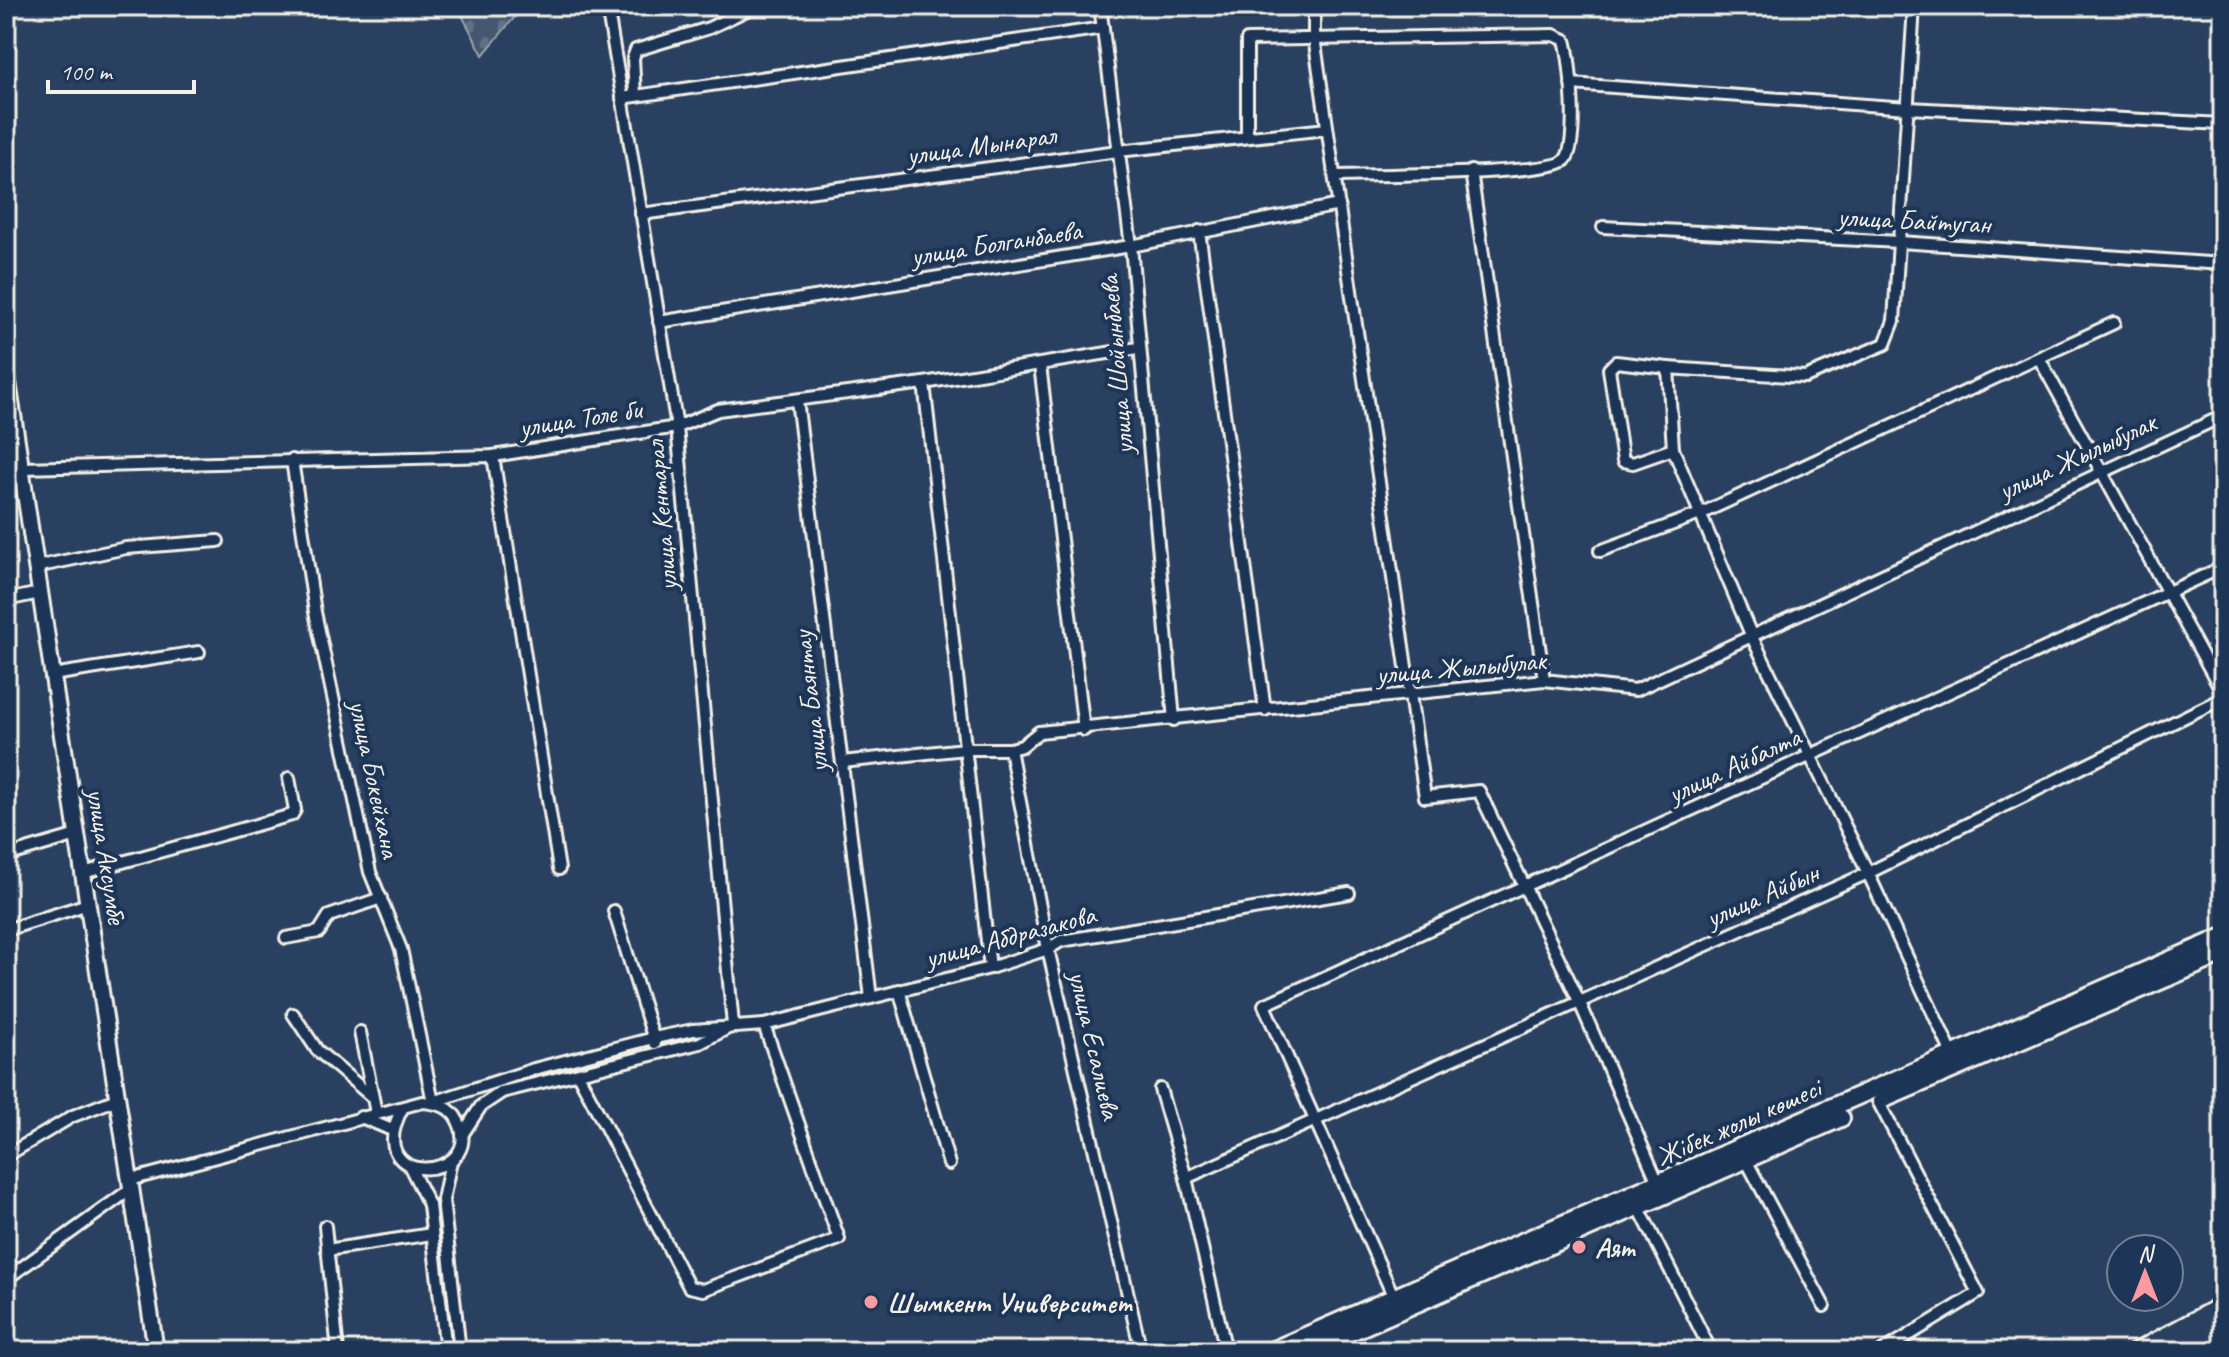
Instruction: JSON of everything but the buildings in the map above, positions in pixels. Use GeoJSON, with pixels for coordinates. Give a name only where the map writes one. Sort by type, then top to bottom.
{"type":"FeatureCollection","features":[{"type":"Feature","properties":{"kind":"main road","name":"улица Аксумбе"},"geometry":{"type":"LineString","coordinates":[[6,369],[156,1351]]}},
{"type":"Feature","properties":{"kind":"main road","name":"Жібек жолы көшесі"},"geometry":{"type":"LineString","coordinates":[[1307,1351],[1878,1101],[2223,937]]}},
{"type":"Feature","properties":{"kind":"main road","name":"Жібек жолы көшесі"},"geometry":{"type":"LineString","coordinates":[[1271,1351],[1659,1185],[2223,954]]}},
{"type":"Feature","properties":{"kind":"street","name":"улица Кентарал"},"geometry":{"type":"LineString","coordinates":[[607,6],[677,427],[733,1025]]}},
{"type":"Feature","properties":{"kind":"street"},"geometry":{"type":"LineString","coordinates":[[635,96],[633,58],[636,50],[709,28],[755,6]]}},
{"type":"Feature","properties":{"kind":"street","name":"улица Шойынбаева"},"geometry":{"type":"LineString","coordinates":[[1100,6],[1131,246],[1174,720]]}},
{"type":"Feature","properties":{"kind":"street"},"geometry":{"type":"LineString","coordinates":[[1314,6],[1314,37],[1425,797],[1479,791],[1580,1003],[1659,1185]]}},
{"type":"Feature","properties":{"kind":"street"},"geometry":{"type":"LineString","coordinates":[[1673,449],[1633,463],[1623,461],[1609,369],[1616,362],[1805,377],[1878,350],[1893,329],[1914,6]]}},
{"type":"Feature","properties":{"kind":"street"},"geometry":{"type":"LineString","coordinates":[[622,98],[1103,28]]}},
{"type":"Feature","properties":{"kind":"street"},"geometry":{"type":"LineString","coordinates":[[1247,137],[1247,40],[1554,35],[1565,40],[1571,84],[1571,149],[1565,161],[1555,166],[1335,176]]}},
{"type":"Feature","properties":{"kind":"street"},"geometry":{"type":"LineString","coordinates":[[1571,84],[1908,108],[2223,124]]}},
{"type":"Feature","properties":{"kind":"street","name":"улица Мынарал"},"geometry":{"type":"LineString","coordinates":[[641,214],[1118,151],[1327,129]]}},
{"type":"Feature","properties":{"kind":"street"},"geometry":{"type":"LineString","coordinates":[[1471,171],[1544,680]]}},
{"type":"Feature","properties":{"kind":"street","name":"улица Болганбаева"},"geometry":{"type":"LineString","coordinates":[[659,322],[1131,246],[1339,205]]}},
{"type":"Feature","properties":{"kind":"street","name":"улица Байтуган"},"geometry":{"type":"LineString","coordinates":[[1603,227],[1900,242],[2223,264]]}},
{"type":"Feature","properties":{"kind":"street"},"geometry":{"type":"LineString","coordinates":[[1199,231],[1265,710]]}},
{"type":"Feature","properties":{"kind":"street"},"geometry":{"type":"LineString","coordinates":[[1600,551],[1700,514],[2114,323]]}},
{"type":"Feature","properties":{"kind":"street","name":"улица Толе би"},"geometry":{"type":"LineString","coordinates":[[22,468],[493,456],[677,427],[718,410],[924,383],[1138,348]]}},
{"type":"Feature","properties":{"kind":"street"},"geometry":{"type":"LineString","coordinates":[[2039,358],[2223,695]]}},
{"type":"Feature","properties":{"kind":"street"},"geometry":{"type":"LineString","coordinates":[[1040,365],[1084,730]]}},
{"type":"Feature","properties":{"kind":"street"},"geometry":{"type":"LineString","coordinates":[[1668,368],[1673,449],[1752,637],[1868,873],[1956,1062]]}},
{"type":"Feature","properties":{"kind":"street"},"geometry":{"type":"LineString","coordinates":[[924,383],[990,968]]}},
{"type":"Feature","properties":{"kind":"street","name":"улица Баянтау"},"geometry":{"type":"LineString","coordinates":[[797,400],[871,998]]}},
{"type":"Feature","properties":{"kind":"street","name":"улица Жылыбулак"},"geometry":{"type":"LineString","coordinates":[[842,762],[965,749],[1010,749],[1022,746],[1039,732],[1084,730],[1544,680],[1636,690],[2223,416]]}},
{"type":"Feature","properties":{"kind":"street"},"geometry":{"type":"LineString","coordinates":[[493,456],[559,869]]}},
{"type":"Feature","properties":{"kind":"street","name":"улица Бокейхана"},"geometry":{"type":"LineString","coordinates":[[292,460],[315,612],[370,872],[401,949],[433,1102]]}},
{"type":"Feature","properties":{"kind":"street"},"geometry":{"type":"LineString","coordinates":[[36,567],[126,548],[218,541]]}},
{"type":"Feature","properties":{"kind":"street","name":"улица Айбалта"},"geometry":{"type":"LineString","coordinates":[[1314,1121],[1264,1005],[2223,567]]}},
{"type":"Feature","properties":{"kind":"street"},"geometry":{"type":"LineString","coordinates":[[6,600],[40,593]]}},
{"type":"Feature","properties":{"kind":"street"},"geometry":{"type":"LineString","coordinates":[[52,675],[199,652]]}},
{"type":"Feature","properties":{"kind":"street","name":"улица Айбын"},"geometry":{"type":"LineString","coordinates":[[1186,1178],[1868,873],[2223,695]]}},
{"type":"Feature","properties":{"kind":"street","name":"улица Есалиева"},"geometry":{"type":"LineString","coordinates":[[1010,749],[1048,949],[1141,1351]]}},
{"type":"Feature","properties":{"kind":"street"},"geometry":{"type":"LineString","coordinates":[[83,873],[292,815],[295,810],[289,778]]}},
{"type":"Feature","properties":{"kind":"street"},"geometry":{"type":"LineString","coordinates":[[6,856],[77,835]]}},
{"type":"Feature","properties":{"kind":"street","name":"улица Абдразакова"},"geometry":{"type":"LineString","coordinates":[[433,1102],[534,1069],[654,1038],[733,1025],[764,1025],[990,968],[1048,949],[1061,941],[1349,893]]}},
{"type":"Feature","properties":{"kind":"street"},"geometry":{"type":"LineString","coordinates":[[286,938],[319,932],[329,916],[381,898]]}},
{"type":"Feature","properties":{"kind":"street"},"geometry":{"type":"LineString","coordinates":[[6,930],[88,904]]}},
{"type":"Feature","properties":{"kind":"street"},"geometry":{"type":"LineString","coordinates":[[614,911],[658,1054]]}},
{"type":"Feature","properties":{"kind":"street"},"geometry":{"type":"LineString","coordinates":[[899,990],[949,1164]]}},
{"type":"Feature","properties":{"kind":"street"},"geometry":{"type":"LineString","coordinates":[[293,1014],[317,1050],[372,1097]]}},
{"type":"Feature","properties":{"kind":"street","name":"улица Абдразакова"},"geometry":{"type":"LineString","coordinates":[[462,1135],[481,1106],[502,1092],[700,1043],[733,1025]]}},
{"type":"Feature","properties":{"kind":"street"},"geometry":{"type":"LineString","coordinates":[[578,1074],[689,1287],[703,1290],[839,1239],[764,1025]]}},
{"type":"Feature","properties":{"kind":"street"},"geometry":{"type":"LineString","coordinates":[[360,1032],[376,1113]]}},
{"type":"Feature","properties":{"kind":"street"},"geometry":{"type":"LineString","coordinates":[[1160,1089],[1186,1178],[1226,1351]]}},
{"type":"Feature","properties":{"kind":"street"},"geometry":{"type":"LineString","coordinates":[[6,1156],[73,1116],[117,1099]]}},
{"type":"Feature","properties":{"kind":"street"},"geometry":{"type":"LineString","coordinates":[[1878,1101],[1978,1293],[1883,1351]]}},
{"type":"Feature","properties":{"kind":"street"},"geometry":{"type":"LineString","coordinates":[[6,1279],[131,1184],[359,1116],[433,1102],[449,1110],[458,1121],[462,1135],[459,1149],[451,1161],[443,1200],[460,1351]]}},
{"type":"Feature","properties":{"kind":"street"},"geometry":{"type":"LineString","coordinates":[[403,1107],[392,1130],[393,1145],[399,1158],[410,1167],[424,1171],[439,1169],[451,1161]]}},
{"type":"Feature","properties":{"kind":"street"},"geometry":{"type":"LineString","coordinates":[[359,1116],[392,1130]]}},
{"type":"Feature","properties":{"kind":"street"},"geometry":{"type":"LineString","coordinates":[[1314,1121],[1395,1300]]}},
{"type":"Feature","properties":{"kind":"street"},"geometry":{"type":"LineString","coordinates":[[1746,1160],[1824,1306]]}},
{"type":"Feature","properties":{"kind":"street"},"geometry":{"type":"LineString","coordinates":[[410,1167],[429,1205],[446,1351]]}},
{"type":"Feature","properties":{"kind":"street"},"geometry":{"type":"LineString","coordinates":[[1639,1208],[1711,1351]]}},
{"type":"Feature","properties":{"kind":"street"},"geometry":{"type":"LineString","coordinates":[[325,1226],[338,1351]]}},
{"type":"Feature","properties":{"kind":"street"},"geometry":{"type":"LineString","coordinates":[[327,1250],[432,1234]]}},
{"type":"Feature","properties":{"kind":"street"},"geometry":{"type":"LineString","coordinates":[[1329,1342],[1346,1351]]}},
{"type":"Feature","properties":{"kind":"green space"},"geometry":{"type":"Polygon","coordinates":[[[457,6],[524,6],[483,55],[457,6]]]}},
{"type":"Feature","properties":{"kind":"railway"},"geometry":{"type":"LineString","coordinates":[[2118,1351],[2223,1294]]}},
{"type":"Feature","properties":{"kind":"place","name":"Аят"},"geometry":{"type":"Point","coordinates":[1579,1247]}},
{"type":"Feature","properties":{"kind":"place","name":"Шымкент Университет"},"geometry":{"type":"Point","coordinates":[871,1302]}}]}
